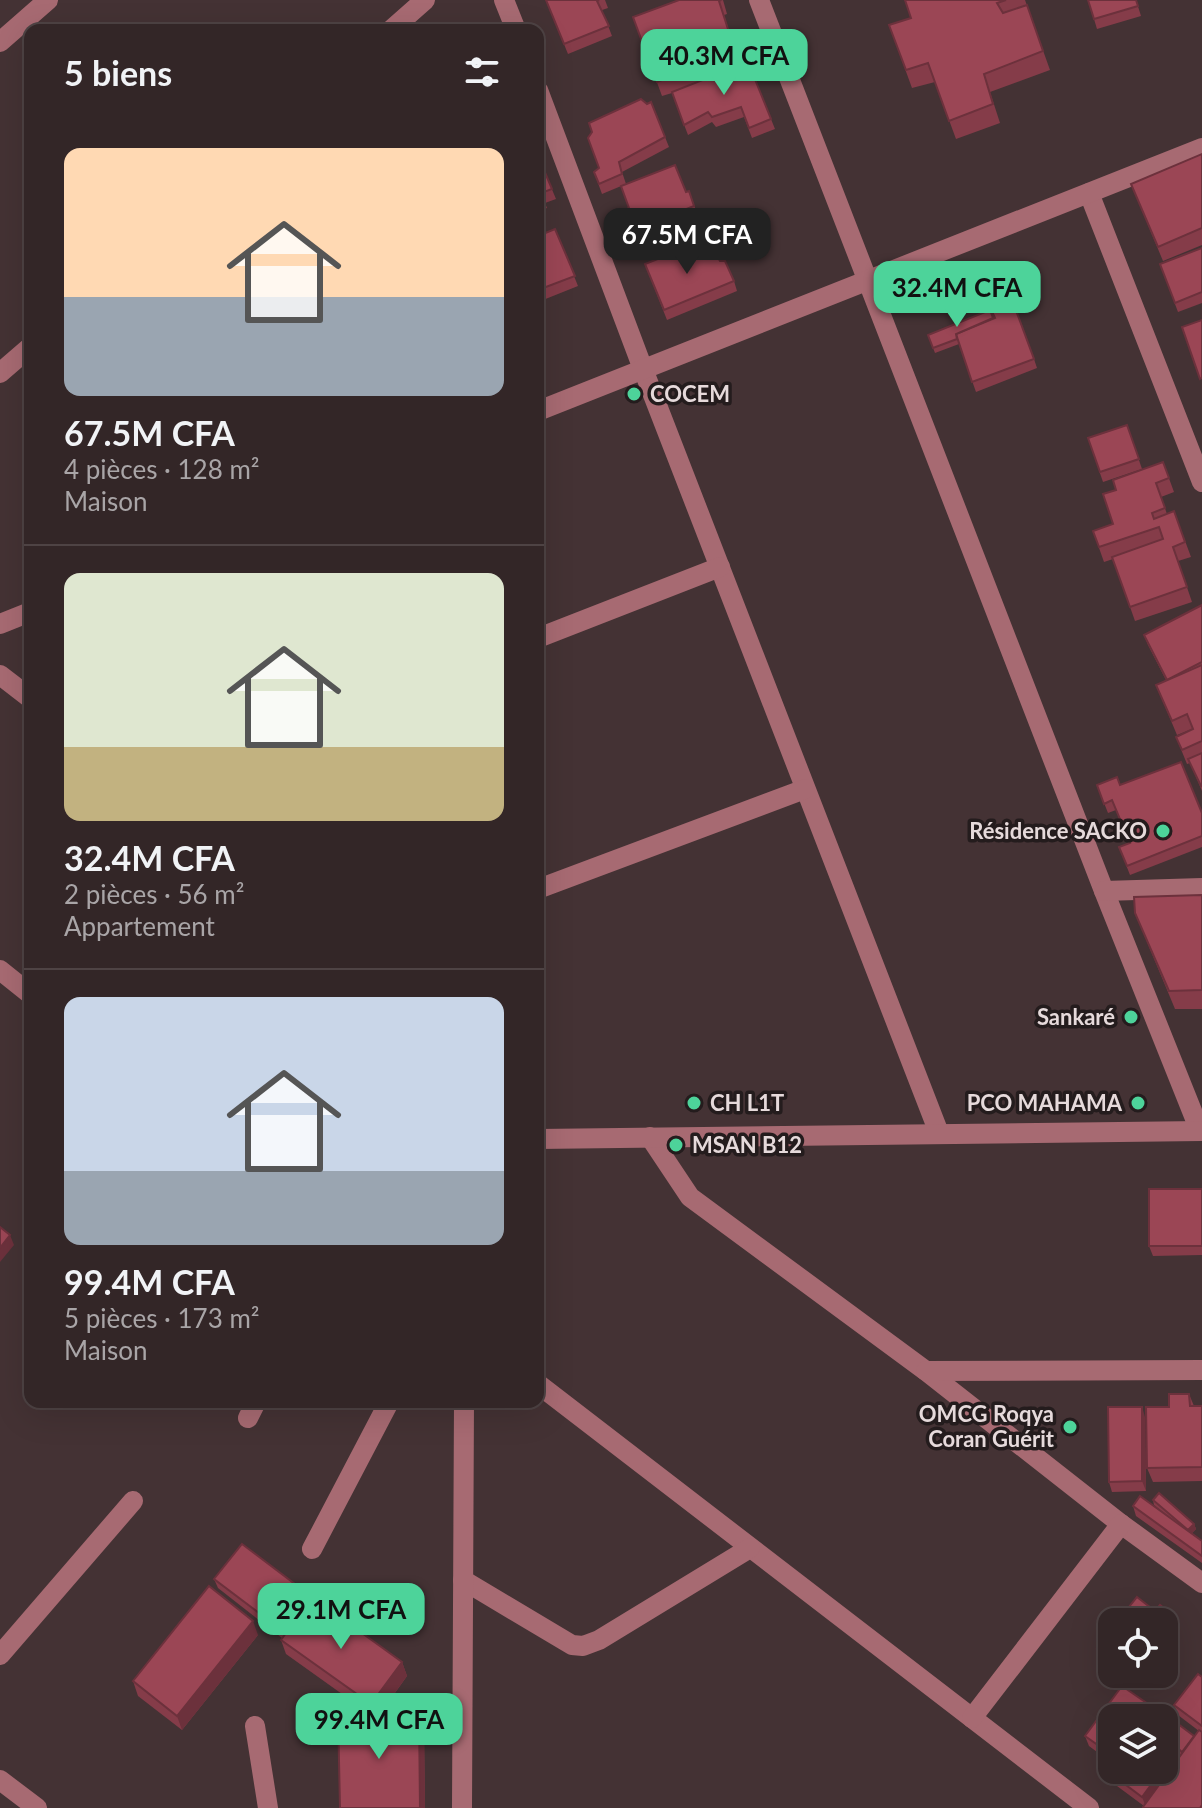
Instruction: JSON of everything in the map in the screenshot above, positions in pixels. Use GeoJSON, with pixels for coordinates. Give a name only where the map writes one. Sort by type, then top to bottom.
{"type":"FeatureCollection","features":[{"type":"Feature","properties":{"kind":"street"},"geometry":{"type":"LineString","coordinates":[[0,42],[48,0]]}},
{"type":"Feature","properties":{"kind":"street"},"geometry":{"type":"LineString","coordinates":[[398,24],[425,0]]}},
{"type":"Feature","properties":{"kind":"street"},"geometry":{"type":"LineString","coordinates":[[504,0],[514,24]]}},
{"type":"Feature","properties":{"kind":"street"},"geometry":{"type":"LineString","coordinates":[[544,1139],[1201,1131],[1104,891],[759,0]]}},
{"type":"Feature","properties":{"kind":"street"},"geometry":{"type":"LineString","coordinates":[[544,106],[939,1133]]}},
{"type":"Feature","properties":{"kind":"street"},"geometry":{"type":"LineString","coordinates":[[544,409],[1202,148]]}},
{"type":"Feature","properties":{"kind":"street"},"geometry":{"type":"LineString","coordinates":[[1089,193],[1202,482]]}},
{"type":"Feature","properties":{"kind":"street"},"geometry":{"type":"LineString","coordinates":[[0,373],[24,352]]}},
{"type":"Feature","properties":{"kind":"street"},"geometry":{"type":"LineString","coordinates":[[544,636],[720,567]]}},
{"type":"Feature","properties":{"kind":"street"},"geometry":{"type":"LineString","coordinates":[[0,624],[24,614]]}},
{"type":"Feature","properties":{"kind":"street"},"geometry":{"type":"LineString","coordinates":[[0,675],[24,693]]}},
{"type":"Feature","properties":{"kind":"street"},"geometry":{"type":"LineString","coordinates":[[544,887],[805,789]]}},
{"type":"Feature","properties":{"kind":"street"},"geometry":{"type":"LineString","coordinates":[[1104,891],[1202,888]]}},
{"type":"Feature","properties":{"kind":"street"},"geometry":{"type":"LineString","coordinates":[[0,970],[24,989]]}},
{"type":"Feature","properties":{"kind":"street"},"geometry":{"type":"LineString","coordinates":[[650,1137],[690,1197],[926,1371],[1121,1524],[1202,1583]]}},
{"type":"Feature","properties":{"kind":"street"},"geometry":{"type":"LineString","coordinates":[[926,1371],[1202,1370]]}},
{"type":"Feature","properties":{"kind":"street"},"geometry":{"type":"LineString","coordinates":[[544,1389],[1089,1808]]}},
{"type":"Feature","properties":{"kind":"street"},"geometry":{"type":"LineString","coordinates":[[312,1549],[386,1408]]}},
{"type":"Feature","properties":{"kind":"street"},"geometry":{"type":"LineString","coordinates":[[462,1808],[464,1408]]}},
{"type":"Feature","properties":{"kind":"street"},"geometry":{"type":"LineString","coordinates":[[0,1655],[133,1501]]}},
{"type":"Feature","properties":{"kind":"street"},"geometry":{"type":"LineString","coordinates":[[972,1718],[1121,1524]]}},
{"type":"Feature","properties":{"kind":"street"},"geometry":{"type":"LineString","coordinates":[[463,1580],[572,1645],[583,1646],[599,1640],[750,1548]]}},
{"type":"Feature","properties":{"kind":"street"},"geometry":{"type":"LineString","coordinates":[[255,1726],[268,1808]]}},
{"type":"Feature","properties":{"kind":"street"},"geometry":{"type":"LineString","coordinates":[[0,1780],[37,1808]]}},
{"type":"Feature","properties":{"kind":"building"},"geometry":{"type":"Polygon","coordinates":[[[546,0],[599,0],[609,26],[564,44],[546,0]]]}},
{"type":"Feature","properties":{"kind":"building"},"geometry":{"type":"Polygon","coordinates":[[[679,0],[721,0],[735,51],[657,82],[633,17],[679,0]]]}},
{"type":"Feature","properties":{"kind":"building"},"geometry":{"type":"Polygon","coordinates":[[[905,0],[1006,0],[997,3],[1003,13],[1027,5],[1043,51],[984,74],[993,104],[949,121],[928,63],[906,70],[889,25],[911,18],[905,0]]]}},
{"type":"Feature","properties":{"kind":"building"},"geometry":{"type":"Polygon","coordinates":[[[1088,0],[1136,0],[1138,6],[1094,19],[1088,0]]]}},
{"type":"Feature","properties":{"kind":"building"},"geometry":{"type":"Polygon","coordinates":[[[748,62],[771,119],[749,128],[741,107],[712,117],[708,112],[684,125],[672,92],[748,62]]]}},
{"type":"Feature","properties":{"kind":"building"},"geometry":{"type":"Polygon","coordinates":[[[641,99],[647,104],[651,102],[665,137],[619,162],[622,174],[599,184],[594,172],[599,168],[588,138],[592,132],[589,123],[641,99]]]}},
{"type":"Feature","properties":{"kind":"building"},"geometry":{"type":"Polygon","coordinates":[[[1202,154],[1202,228],[1158,247],[1131,184],[1202,154]]]}},
{"type":"Feature","properties":{"kind":"building"},"geometry":{"type":"Polygon","coordinates":[[[675,165],[694,206],[631,231],[623,211],[629,208],[621,186],[675,165]]]}},
{"type":"Feature","properties":{"kind":"building"},"geometry":{"type":"Polygon","coordinates":[[[544,170],[552,189],[544,192],[544,170]]]}},
{"type":"Feature","properties":{"kind":"building"},"geometry":{"type":"Polygon","coordinates":[[[723,219],[727,229],[716,233],[719,240],[693,250],[687,235],[723,219]]]}},
{"type":"Feature","properties":{"kind":"building"},"geometry":{"type":"Polygon","coordinates":[[[555,229],[575,276],[544,288],[544,234],[555,229]]]}},
{"type":"Feature","properties":{"kind":"building"},"geometry":{"type":"Polygon","coordinates":[[[712,247],[720,261],[725,261],[734,281],[664,310],[645,264],[683,249],[688,254],[712,247]]]}},
{"type":"Feature","properties":{"kind":"building"},"geometry":{"type":"Polygon","coordinates":[[[1202,248],[1202,292],[1175,303],[1160,264],[1202,248]]]}},
{"type":"Feature","properties":{"kind":"building"},"geometry":{"type":"Polygon","coordinates":[[[1011,297],[1034,359],[972,382],[956,334],[995,318],[989,305],[1011,297]]]}},
{"type":"Feature","properties":{"kind":"building"},"geometry":{"type":"Polygon","coordinates":[[[990,310],[993,318],[956,334],[957,339],[933,348],[928,335],[990,310]]]}},
{"type":"Feature","properties":{"kind":"building"},"geometry":{"type":"Polygon","coordinates":[[[1202,320],[1202,378],[1200,379],[1182,327],[1202,320]]]}},
{"type":"Feature","properties":{"kind":"building"},"geometry":{"type":"Polygon","coordinates":[[[1127,425],[1139,459],[1100,472],[1088,438],[1127,425]]]}},
{"type":"Feature","properties":{"kind":"building"},"geometry":{"type":"Polygon","coordinates":[[[1163,462],[1169,478],[1156,483],[1165,508],[1152,513],[1154,519],[1174,511],[1185,542],[1173,547],[1187,587],[1130,607],[1112,557],[1163,539],[1159,527],[1099,547],[1093,531],[1113,524],[1103,494],[1116,490],[1113,480],[1163,462]]]}},
{"type":"Feature","properties":{"kind":"building"},"geometry":{"type":"Polygon","coordinates":[[[1202,605],[1202,662],[1167,680],[1144,635],[1202,605]]]}},
{"type":"Feature","properties":{"kind":"building"},"geometry":{"type":"Polygon","coordinates":[[[1202,665],[1202,741],[1182,750],[1176,737],[1193,729],[1187,714],[1172,721],[1156,685],[1202,665]]]}},
{"type":"Feature","properties":{"kind":"building"},"geometry":{"type":"Polygon","coordinates":[[[1202,753],[1202,785],[1201,786],[1188,759],[1202,753]]]}},
{"type":"Feature","properties":{"kind":"building","name":"Résidence SACKO"},"geometry":{"type":"Polygon","coordinates":[[[1181,762],[1202,813],[1202,836],[1127,866],[1119,847],[1130,843],[1112,800],[1104,804],[1097,785],[1117,777],[1120,785],[1181,762]]]}},
{"type":"Feature","properties":{"kind":"building"},"geometry":{"type":"Polygon","coordinates":[[[1202,895],[1202,990],[1169,991],[1135,913],[1134,897],[1202,895]]]}},
{"type":"Feature","properties":{"kind":"building"},"geometry":{"type":"Polygon","coordinates":[[[1149,1189],[1202,1189],[1202,1246],[1149,1246],[1149,1189]]]}},
{"type":"Feature","properties":{"kind":"building"},"geometry":{"type":"Polygon","coordinates":[[[0,1227],[10,1235],[0,1248],[0,1227]]]}},
{"type":"Feature","properties":{"kind":"building"},"geometry":{"type":"Polygon","coordinates":[[[1169,1394],[1189,1394],[1190,1406],[1202,1406],[1202,1467],[1147,1468],[1146,1407],[1169,1407],[1169,1394]]]}},
{"type":"Feature","properties":{"kind":"building"},"geometry":{"type":"Polygon","coordinates":[[[1108,1407],[1142,1407],[1142,1481],[1109,1482],[1108,1407]]]}},
{"type":"Feature","properties":{"kind":"building"},"geometry":{"type":"Polygon","coordinates":[[[1159,1493],[1194,1524],[1188,1530],[1153,1500],[1159,1493]]]}},
{"type":"Feature","properties":{"kind":"building"},"geometry":{"type":"Polygon","coordinates":[[[1140,1496],[1202,1541],[1202,1556],[1133,1506],[1140,1496]]]}},
{"type":"Feature","properties":{"kind":"building"},"geometry":{"type":"Polygon","coordinates":[[[242,1544],[312,1597],[284,1632],[214,1579],[242,1544]]]}},
{"type":"Feature","properties":{"kind":"building"},"geometry":{"type":"Polygon","coordinates":[[[209,1586],[253,1621],[177,1716],[133,1681],[209,1586]]]}},
{"type":"Feature","properties":{"kind":"building"},"geometry":{"type":"Polygon","coordinates":[[[312,1597],[402,1662],[371,1704],[281,1640],[312,1597]]]}},
{"type":"Feature","properties":{"kind":"building"},"geometry":{"type":"Polygon","coordinates":[[[1137,1597],[1151,1608],[1128,1608],[1137,1597]]]}},
{"type":"Feature","properties":{"kind":"building"},"geometry":{"type":"Polygon","coordinates":[[[1198,1674],[1202,1677],[1202,1726],[1175,1704],[1198,1674]]]}},
{"type":"Feature","properties":{"kind":"building"},"geometry":{"type":"Polygon","coordinates":[[[1121,1688],[1125,1688],[1148,1704],[1109,1704],[1121,1688]]]}},
{"type":"Feature","properties":{"kind":"building"},"geometry":{"type":"Polygon","coordinates":[[[419,1713],[420,1808],[340,1808],[338,1714],[419,1713]]]}},
{"type":"Feature","properties":{"kind":"building"},"geometry":{"type":"Polygon","coordinates":[[[1098,1718],[1098,1745],[1085,1736],[1098,1718]]]}},
{"type":"Feature","properties":{"kind":"building"},"geometry":{"type":"Polygon","coordinates":[[[1178,1724],[1194,1736],[1182,1752],[1178,1749],[1178,1724]]]}},
{"type":"Feature","properties":{"kind":"building"},"geometry":{"type":"Polygon","coordinates":[[[1199,1730],[1202,1732],[1200,1808],[1144,1808],[1160,1784],[1178,1784],[1178,1759],[1199,1730]]]}},
{"type":"Feature","properties":{"kind":"building"},"geometry":{"type":"Polygon","coordinates":[[[1125,1784],[1152,1784],[1142,1797],[1125,1784]]]}},
{"type":"Feature","properties":{"kind":"place","name":"COCEM"},"geometry":{"type":"Point","coordinates":[634,394]}},
{"type":"Feature","properties":{"kind":"place","name":"Résidence SACKO"},"geometry":{"type":"Point","coordinates":[1163,831]}},
{"type":"Feature","properties":{"kind":"place","name":"Sankaré"},"geometry":{"type":"Point","coordinates":[1131,1017]}},
{"type":"Feature","properties":{"kind":"place","name":"CH L1T"},"geometry":{"type":"Point","coordinates":[694,1103]}},
{"type":"Feature","properties":{"kind":"place","name":"PCO MAHAMA"},"geometry":{"type":"Point","coordinates":[1138,1103]}},
{"type":"Feature","properties":{"kind":"place","name":"MSAN B12"},"geometry":{"type":"Point","coordinates":[676,1145]}},
{"type":"Feature","properties":{"kind":"place","name":"OMCG Roqya Coran Guérit"},"geometry":{"type":"Point","coordinates":[1070,1427]}}]}
